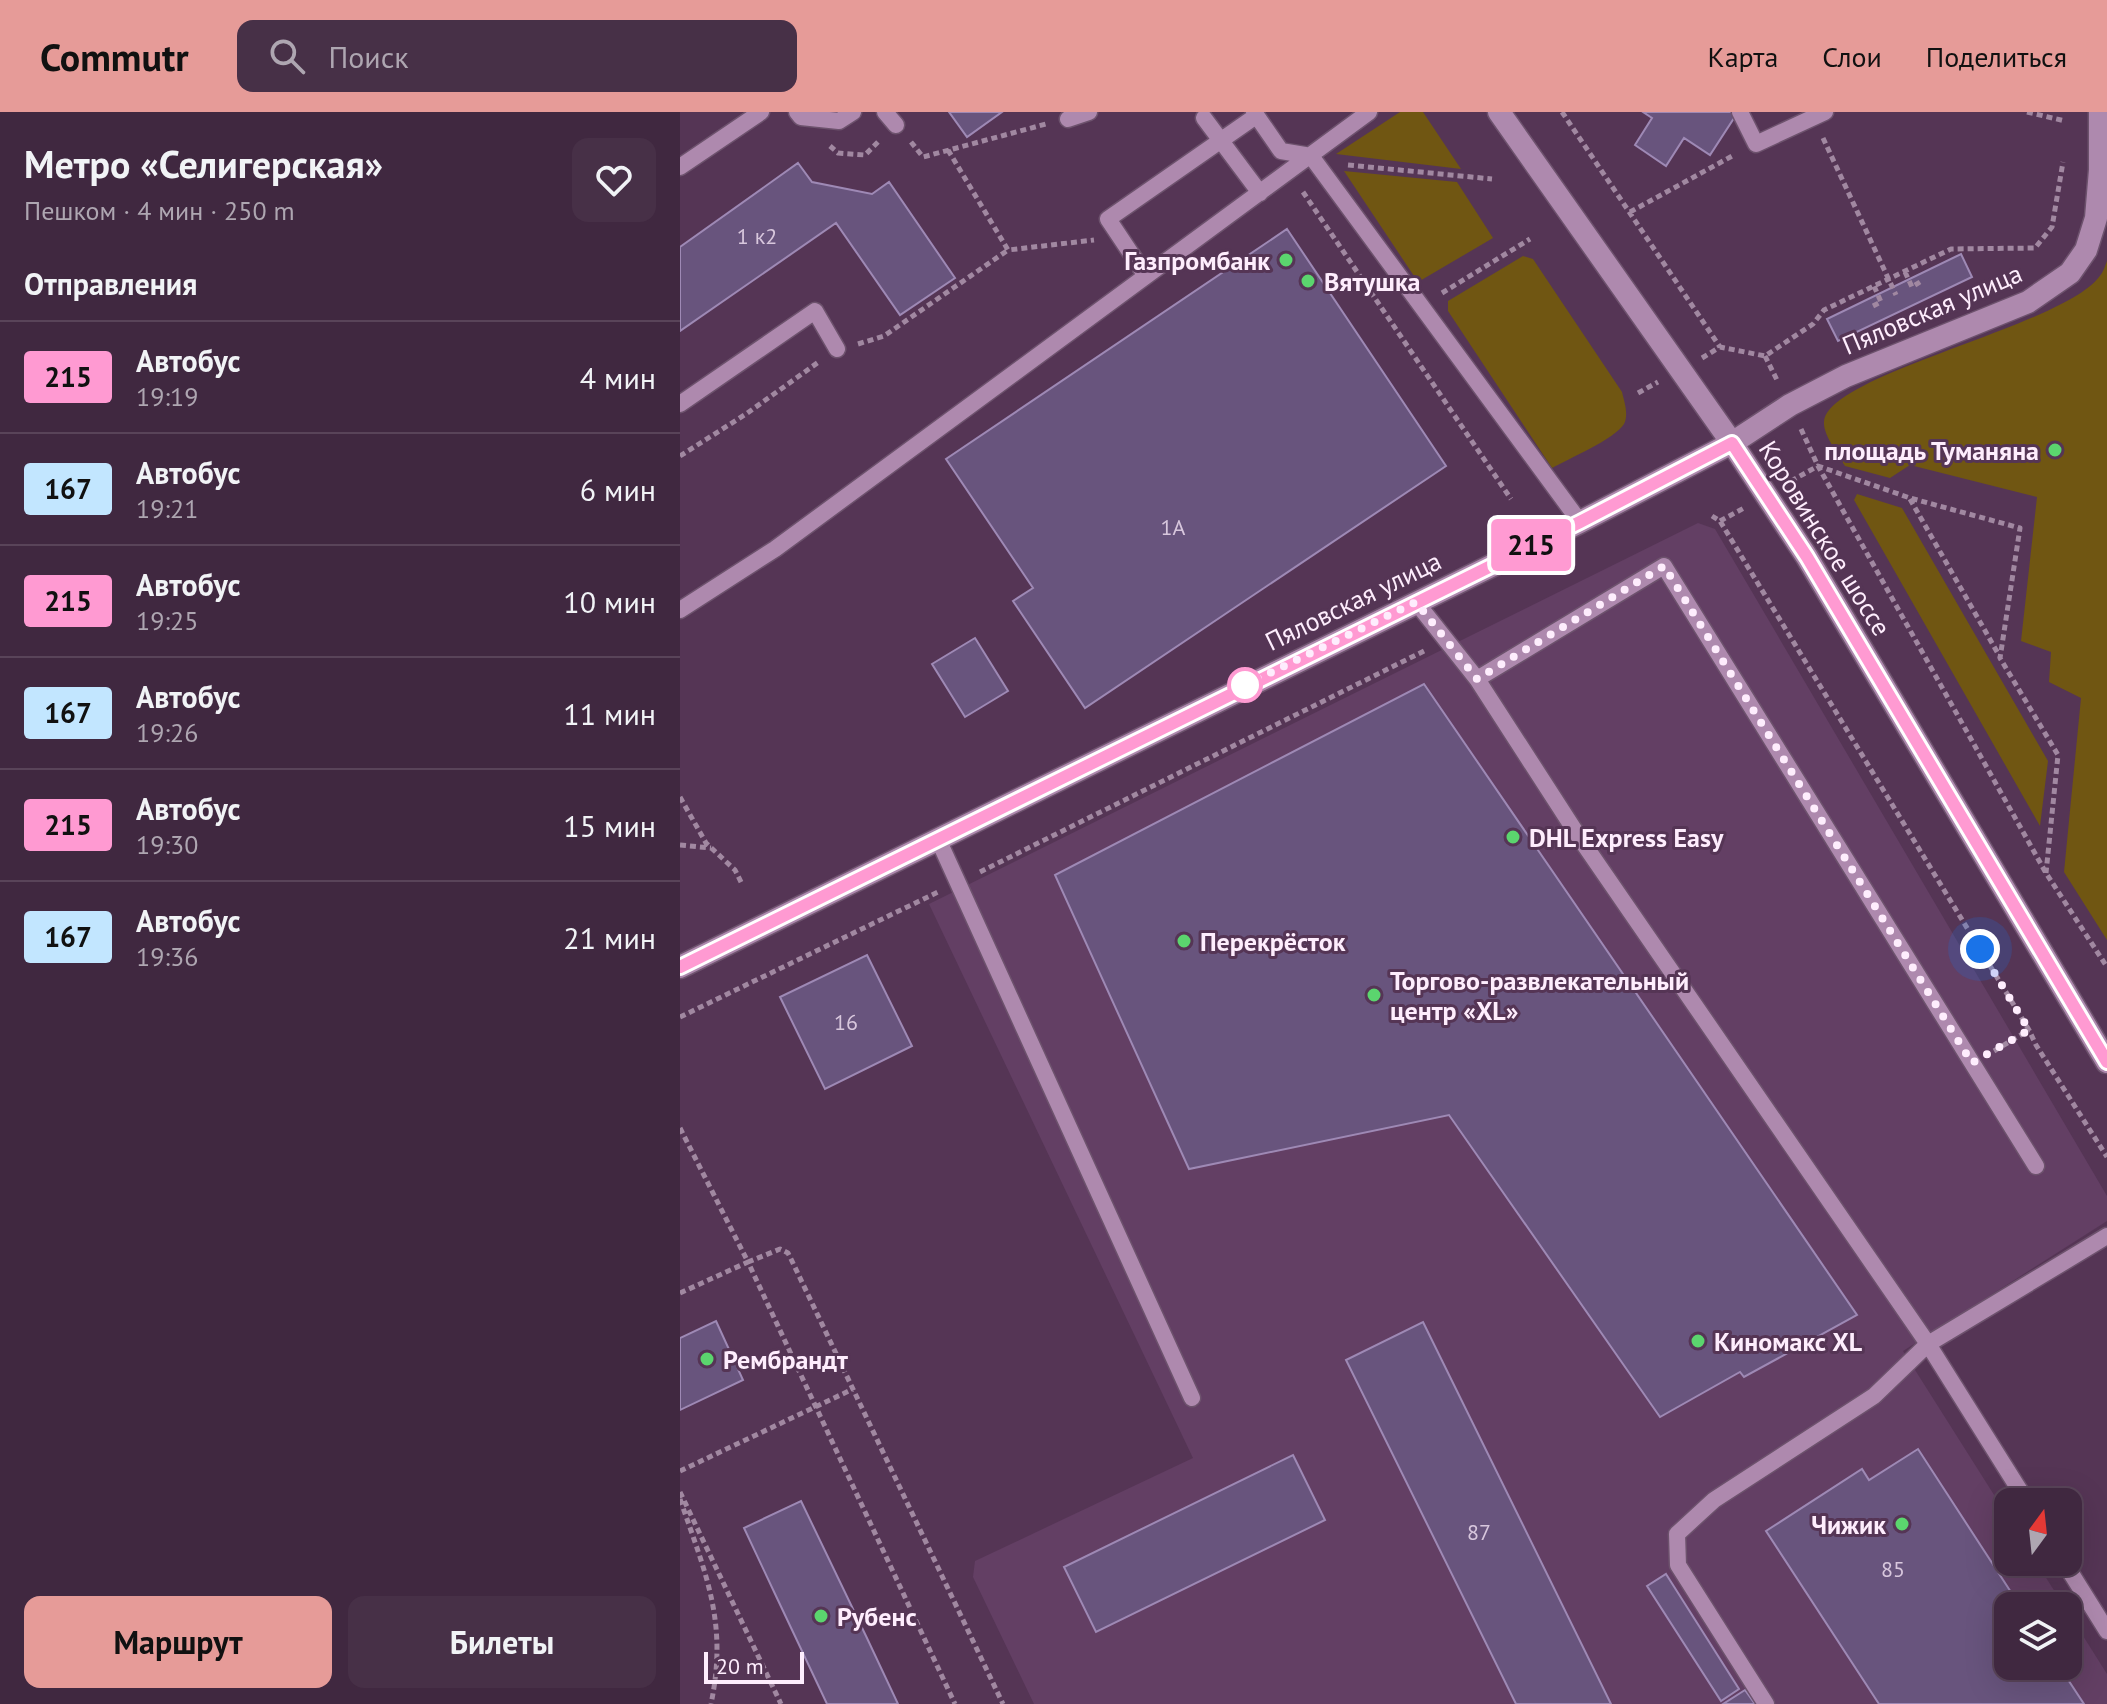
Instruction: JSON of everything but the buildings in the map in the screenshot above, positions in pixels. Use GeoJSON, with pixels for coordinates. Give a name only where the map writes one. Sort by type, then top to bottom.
{"type":"FeatureCollection","features":[{"type":"Feature","properties":{"kind":"street","name":"Коровинское шоссе"},"geometry":{"type":"LineString","coordinates":[[1499,112],[1732,443],[1807,557],[2107,1062]]}},
{"type":"Feature","properties":{"kind":"street","name":"Пяловская улица"},"geometry":{"type":"LineString","coordinates":[[680,967],[1580,522],[1732,443],[1790,405],[1846,376],[2028,302],[2070,273],[2086,250],[2096,218],[2100,112]]}},
{"type":"Feature","properties":{"kind":"street","name":"Коровинское шоссе"},"geometry":{"type":"LineString","coordinates":[[2078,1011],[2107,1040]]}},
{"type":"Feature","properties":{"kind":"lane"},"geometry":{"type":"LineString","coordinates":[[680,167],[761,112]]}},
{"type":"Feature","properties":{"kind":"lane"},"geometry":{"type":"LineString","coordinates":[[799,114],[839,121],[853,112]]}},
{"type":"Feature","properties":{"kind":"lane"},"geometry":{"type":"LineString","coordinates":[[1068,119],[1089,112]]}},
{"type":"Feature","properties":{"kind":"lane"},"geometry":{"type":"LineString","coordinates":[[680,610],[775,549],[1260,193],[1313,158],[1369,112]]}},
{"type":"Feature","properties":{"kind":"lane"},"geometry":{"type":"LineString","coordinates":[[1740,112],[1756,144],[1819,115]]}},
{"type":"Feature","properties":{"kind":"lane"},"geometry":{"type":"LineString","coordinates":[[1146,276],[1108,219],[1255,114],[1281,151],[1313,158],[1580,522]]}},
{"type":"Feature","properties":{"kind":"lane"},"geometry":{"type":"LineString","coordinates":[[1204,118],[1260,193]]}},
{"type":"Feature","properties":{"kind":"lane"},"geometry":{"type":"LineString","coordinates":[[680,404],[815,311],[837,349]]}},
{"type":"Feature","properties":{"kind":"lane"},"geometry":{"type":"LineString","coordinates":[[1477,679],[1664,566],[2036,1166]]}},
{"type":"Feature","properties":{"kind":"lane"},"geometry":{"type":"LineString","coordinates":[[1416,602],[1477,679],[1579,837],[1928,1344],[2018,1488]]}},
{"type":"Feature","properties":{"kind":"lane"},"geometry":{"type":"LineString","coordinates":[[938,839],[1192,1398]]}},
{"type":"Feature","properties":{"kind":"lane"},"geometry":{"type":"LineString","coordinates":[[1766,1704],[1678,1565],[1677,1534],[1714,1500],[1874,1396],[1928,1344],[2107,1236]]}},
{"type":"Feature","properties":{"kind":"lane"},"geometry":{"type":"LineString","coordinates":[[2073,1576],[2107,1631]]}},
{"type":"Feature","properties":{"kind":"path"},"geometry":{"type":"LineString","coordinates":[[1562,112],[1720,347],[1765,356],[1813,324],[1824,310],[1951,249],[2035,248],[2052,227],[2063,162]]}},
{"type":"Feature","properties":{"kind":"path"},"geometry":{"type":"LineString","coordinates":[[2027,112],[2065,121]]}},
{"type":"Feature","properties":{"kind":"path"},"geometry":{"type":"LineString","coordinates":[[799,114],[838,153],[865,155],[890,119],[923,157],[1068,119]]}},
{"type":"Feature","properties":{"kind":"path"},"geometry":{"type":"LineString","coordinates":[[1819,115],[1896,295]]}},
{"type":"Feature","properties":{"kind":"path"},"geometry":{"type":"LineString","coordinates":[[1630,212],[1756,144]]}},
{"type":"Feature","properties":{"kind":"path"},"geometry":{"type":"LineString","coordinates":[[948,150],[1008,250]]}},
{"type":"Feature","properties":{"kind":"path"},"geometry":{"type":"LineString","coordinates":[[1313,158],[1492,179]]}},
{"type":"Feature","properties":{"kind":"path"},"geometry":{"type":"LineString","coordinates":[[1289,172],[1511,499]]}},
{"type":"Feature","properties":{"kind":"path"},"geometry":{"type":"LineString","coordinates":[[680,456],[746,414],[837,349],[884,336],[1008,250],[1120,237]]}},
{"type":"Feature","properties":{"kind":"path"},"geometry":{"type":"LineString","coordinates":[[1421,306],[1530,239]]}},
{"type":"Feature","properties":{"kind":"path"},"geometry":{"type":"LineString","coordinates":[[1905,272],[1912,287],[1920,282]]}},
{"type":"Feature","properties":{"kind":"path"},"geometry":{"type":"LineString","coordinates":[[1873,306],[1881,302],[1874,286]]}},
{"type":"Feature","properties":{"kind":"path"},"geometry":{"type":"LineString","coordinates":[[1765,356],[1818,466],[2046,873],[2107,967]]}},
{"type":"Feature","properties":{"kind":"path"},"geometry":{"type":"LineString","coordinates":[[1818,466],[1910,498],[2020,528],[2000,658]]}},
{"type":"Feature","properties":{"kind":"path"},"geometry":{"type":"LineString","coordinates":[[1910,498],[2058,755],[2046,873]]}},
{"type":"Feature","properties":{"kind":"path"},"geometry":{"type":"LineString","coordinates":[[1712,516],[1720,521],[2036,1045],[2107,1157]]}},
{"type":"Feature","properties":{"kind":"path"},"geometry":{"type":"LineString","coordinates":[[680,1017],[1446,640]]}},
{"type":"Feature","properties":{"kind":"path"},"geometry":{"type":"LineString","coordinates":[[680,797],[711,848],[735,870],[742,884]]}},
{"type":"Feature","properties":{"kind":"path"},"geometry":{"type":"LineString","coordinates":[[680,845],[711,848]]}},
{"type":"Feature","properties":{"kind":"path"},"geometry":{"type":"LineString","coordinates":[[1972,1063],[2029,1030]]}},
{"type":"Feature","properties":{"kind":"path"},"geometry":{"type":"LineString","coordinates":[[680,1128],[748,1262],[955,1704]]}},
{"type":"Feature","properties":{"kind":"path"},"geometry":{"type":"LineString","coordinates":[[680,1293],[775,1250],[788,1253],[1003,1704]]}},
{"type":"Feature","properties":{"kind":"path"},"geometry":{"type":"LineString","coordinates":[[680,1471],[853,1389]]}},
{"type":"Feature","properties":{"kind":"path"},"geometry":{"type":"LineString","coordinates":[[680,1492],[781,1704]]}},
{"type":"Feature","properties":{"kind":"path"},"geometry":{"type":"LineString","coordinates":[[680,1498],[715,1606],[719,1657],[711,1704]]}},
{"type":"Feature","properties":{"kind":"shaded area"},"geometry":{"type":"Polygon","coordinates":[[[1400,112],[1423,112],[1461,169],[1336,154],[1400,112]]]}},
{"type":"Feature","properties":{"kind":"shaded area"},"geometry":{"type":"Polygon","coordinates":[[[1344,171],[1457,182],[1493,238],[1418,282],[1344,171]]]}},
{"type":"Feature","properties":{"kind":"shaded area"},"geometry":{"type":"Polygon","coordinates":[[[1523,256],[1533,259],[1622,392],[1626,408],[1624,424],[1619,430],[1552,468],[1448,311],[1448,301],[1523,256]]]}},
{"type":"Feature","properties":{"kind":"shaded area"},"geometry":{"type":"Polygon","coordinates":[[[2107,261],[2107,940],[2064,872],[2081,698],[2049,682],[2051,652],[2021,641],[2037,497],[1910,465],[1890,478],[1845,466],[1829,439],[1824,422],[1835,404],[1863,386],[2040,314],[2076,296],[2099,277],[2107,261]]]}},
{"type":"Feature","properties":{"kind":"shaded area"},"geometry":{"type":"Polygon","coordinates":[[[1857,494],[1902,508],[2048,761],[2040,826],[1854,500],[1857,494]]]}},
{"type":"Feature","properties":{"kind":"shaded area"},"geometry":{"type":"Polygon","coordinates":[[[1698,523],[1715,529],[2107,1196],[2107,1221],[1903,1351],[1994,1495],[1994,1576],[2045,1576],[2055,1592],[1994,1592],[1994,1680],[2082,1680],[2082,1634],[2107,1674],[2107,1704],[1034,1704],[973,1577],[975,1561],[1193,1458],[929,904],[1698,523]]]}},
{"type":"Feature","properties":{"kind":"bus line","name":"215"},"geometry":{"type":"LineString","coordinates":[[680,967],[1580,522],[1732,443],[1807,557],[2107,1062]]}},
{"type":"Feature","properties":{"kind":"place","name":"Газпромбанк"},"geometry":{"type":"Point","coordinates":[1286,260]}},
{"type":"Feature","properties":{"kind":"place","name":"Вятушка"},"geometry":{"type":"Point","coordinates":[1308,281]}},
{"type":"Feature","properties":{"kind":"place","name":"площадь Туманяна"},"geometry":{"type":"Point","coordinates":[2055,450]}},
{"type":"Feature","properties":{"kind":"place","name":"DHL Express Easy"},"geometry":{"type":"Point","coordinates":[1513,837]}},
{"type":"Feature","properties":{"kind":"place","name":"Перекрёсток"},"geometry":{"type":"Point","coordinates":[1184,941]}},
{"type":"Feature","properties":{"kind":"place","name":"Торгово-развлекательный центр «XL»"},"geometry":{"type":"Point","coordinates":[1374,995]}},
{"type":"Feature","properties":{"kind":"place","name":"Киномакс XL"},"geometry":{"type":"Point","coordinates":[1698,1341]}},
{"type":"Feature","properties":{"kind":"place","name":"Рембрандт"},"geometry":{"type":"Point","coordinates":[707,1359]}},
{"type":"Feature","properties":{"kind":"place","name":"Чижик"},"geometry":{"type":"Point","coordinates":[1902,1524]}},
{"type":"Feature","properties":{"kind":"place","name":"Рубенс"},"geometry":{"type":"Point","coordinates":[821,1616]}},
{"type":"Feature","properties":{"kind":"route"},"geometry":{"type":"LineString","coordinates":[[1245,685],[1416,602],[1477,679],[1664,566],[1972,1063],[2029,1030],[1980,949]]}}]}
